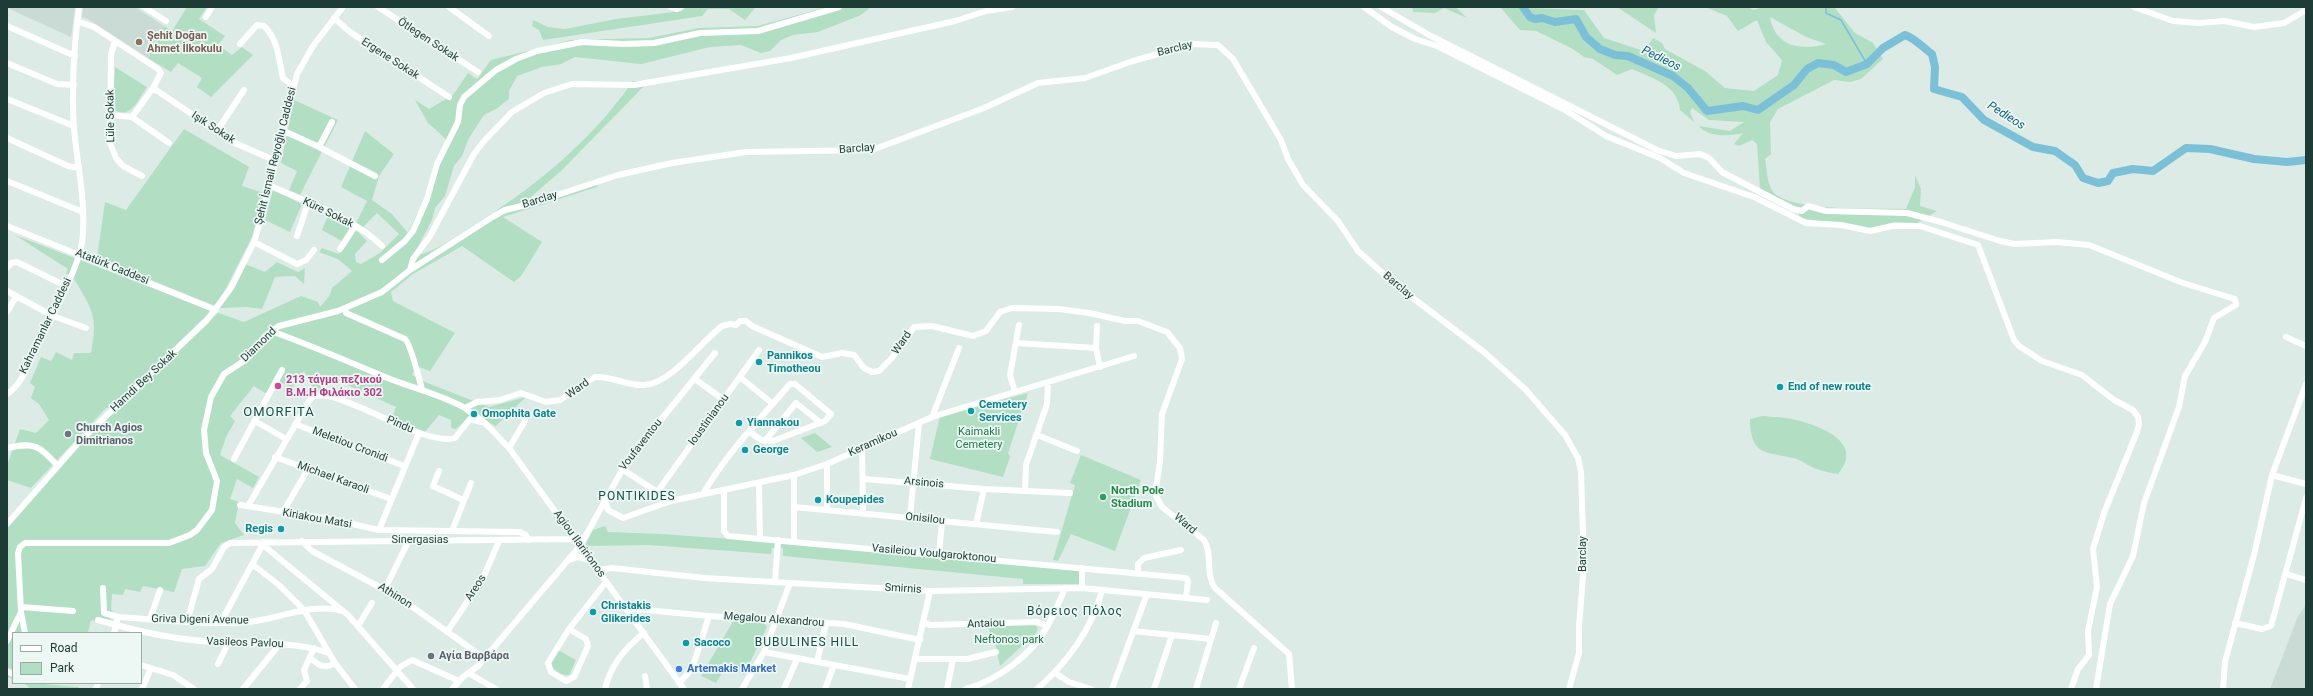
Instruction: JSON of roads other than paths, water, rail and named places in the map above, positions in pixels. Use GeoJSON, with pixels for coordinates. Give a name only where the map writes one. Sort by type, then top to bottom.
{"type":"FeatureCollection","features":[{"type":"Feature","properties":{"kind":"street","name":"Kahramanlar Caddesi"},"geometry":{"type":"LineString","coordinates":[[7,394],[20,381],[53,316],[79,254],[83,212],[74,126],[74,85],[79,7]]}},
{"type":"Feature","properties":{"kind":"street"},"geometry":{"type":"LineString","coordinates":[[144,7],[166,21]]}},
{"type":"Feature","properties":{"kind":"street"},"geometry":{"type":"LineString","coordinates":[[206,17],[212,7]]}},
{"type":"Feature","properties":{"kind":"street","name":"Şehit İsmail Reyoğlu Caddesi"},"geometry":{"type":"LineString","coordinates":[[216,310],[231,288],[254,242],[271,186],[293,86],[302,63],[343,7]]}},
{"type":"Feature","properties":{"kind":"street","name":"Ötlegen Sokak"},"geometry":{"type":"LineString","coordinates":[[378,7],[478,72]]}},
{"type":"Feature","properties":{"kind":"street"},"geometry":{"type":"LineString","coordinates":[[449,7],[489,36]]}},
{"type":"Feature","properties":{"kind":"street"},"geometry":{"type":"LineString","coordinates":[[382,260],[405,241],[413,231],[428,200],[437,164],[458,122],[460,105],[464,97],[496,70],[516,59],[537,51],[582,42],[623,44],[654,43],[700,33],[758,31],[839,7]]}},
{"type":"Feature","properties":{"kind":"street"},"geometry":{"type":"LineString","coordinates":[[410,270],[414,259],[430,236],[474,154],[484,141],[512,112],[544,93],[572,84],[634,85],[791,58],[955,21],[986,11],[1012,7]]}},
{"type":"Feature","properties":{"kind":"street"},"geometry":{"type":"LineString","coordinates":[[1364,7],[1392,27],[1414,39],[1437,46],[1544,99],[1573,114],[1601,133],[1650,153],[1684,173],[1754,197],[1806,222],[1841,225],[1870,231],[1892,226],[1920,226],[1978,245],[2014,340],[2019,346],[2042,361],[2082,375],[2114,400],[2132,410],[2138,417],[2139,424],[2137,432],[2104,513],[2093,549],[2097,586],[2088,632],[2089,655],[2078,669],[2071,689]]}},
{"type":"Feature","properties":{"kind":"street"},"geometry":{"type":"LineString","coordinates":[[1381,7],[1436,38],[1657,150],[1676,156],[1700,154],[1709,158],[1722,172],[1793,209],[1802,211],[1808,206],[1826,211],[1907,213],[2000,241],[2027,244],[2057,242],[2089,245],[2183,283],[2235,299],[2236,305],[2214,318],[2205,342],[2185,376],[2179,408],[2144,503],[2133,556],[2110,604],[2096,689]]}},
{"type":"Feature","properties":{"kind":"street"},"geometry":{"type":"LineString","coordinates":[[2134,7],[2174,21],[2199,23],[2224,21],[2254,28],[2284,23],[2306,10]]}},
{"type":"Feature","properties":{"kind":"street","name":"Ergene Sokak"},"geometry":{"type":"LineString","coordinates":[[334,18],[350,32],[449,97]]}},
{"type":"Feature","properties":{"kind":"street"},"geometry":{"type":"LineString","coordinates":[[77,21],[94,27],[158,70],[160,73],[160,78],[132,117]]}},
{"type":"Feature","properties":{"kind":"street"},"geometry":{"type":"LineString","coordinates":[[240,44],[257,25],[264,26],[271,34],[276,45],[283,78],[293,86]]}},
{"type":"Feature","properties":{"kind":"street"},"geometry":{"type":"LineString","coordinates":[[7,26],[75,56]]}},
{"type":"Feature","properties":{"kind":"street","name":"Lüle Sokak"},"geometry":{"type":"LineString","coordinates":[[115,41],[111,54],[110,143],[112,150],[123,166],[142,176]]}},
{"type":"Feature","properties":{"kind":"street","name":"Barclay"},"geometry":{"type":"LineString","coordinates":[[410,270],[505,210],[530,204],[644,168],[746,152],[872,150],[984,108],[1038,83],[1085,78],[1135,60],[1192,44],[1218,45],[1233,59],[1281,140],[1288,159],[1303,185],[1338,221],[1358,251],[1397,286],[1500,366],[1543,408],[1573,447],[1578,458],[1580,472],[1584,564],[1579,626],[1579,653],[1569,689]]}},
{"type":"Feature","properties":{"kind":"street"},"geometry":{"type":"LineString","coordinates":[[7,63],[57,84],[74,85]]}},
{"type":"Feature","properties":{"kind":"street","name":"Işık Sokak"},"geometry":{"type":"LineString","coordinates":[[153,88],[235,143],[276,161]]}},
{"type":"Feature","properties":{"kind":"street"},"geometry":{"type":"LineString","coordinates":[[217,130],[244,90]]}},
{"type":"Feature","properties":{"kind":"street"},"geometry":{"type":"LineString","coordinates":[[7,99],[74,126]]}},
{"type":"Feature","properties":{"kind":"street"},"geometry":{"type":"LineString","coordinates":[[111,115],[132,117],[169,143]]}},
{"type":"Feature","properties":{"kind":"street"},"geometry":{"type":"LineString","coordinates":[[319,147],[332,122]]}},
{"type":"Feature","properties":{"kind":"street"},"geometry":{"type":"LineString","coordinates":[[284,131],[375,176]]}},
{"type":"Feature","properties":{"kind":"street"},"geometry":{"type":"LineString","coordinates":[[7,138],[68,166],[79,168]]}},
{"type":"Feature","properties":{"kind":"street"},"geometry":{"type":"LineString","coordinates":[[7,181],[83,212]]}},
{"type":"Feature","properties":{"kind":"street","name":"Küre Sokak"},"geometry":{"type":"LineString","coordinates":[[271,186],[355,226],[374,238],[382,246]]}},
{"type":"Feature","properties":{"kind":"street"},"geometry":{"type":"LineString","coordinates":[[297,236],[308,203]]}},
{"type":"Feature","properties":{"kind":"street","name":"Atatürk Caddesi"},"geometry":{"type":"LineString","coordinates":[[7,226],[216,310]]}},
{"type":"Feature","properties":{"kind":"street"},"geometry":{"type":"LineString","coordinates":[[340,249],[355,226]]}},
{"type":"Feature","properties":{"kind":"street"},"geometry":{"type":"LineString","coordinates":[[254,242],[297,264],[306,260],[314,250]]}},
{"type":"Feature","properties":{"kind":"street"},"geometry":{"type":"LineString","coordinates":[[7,268],[11,263],[17,262],[66,286]]}},
{"type":"Feature","properties":{"kind":"street","name":"Diamond"},"geometry":{"type":"LineString","coordinates":[[21,609],[18,553],[20,547],[25,543],[169,542],[190,535],[197,530],[212,510],[217,492],[217,481],[204,444],[206,418],[211,397],[224,374],[247,358],[271,331],[283,324],[345,309],[382,292],[410,270]]}},
{"type":"Feature","properties":{"kind":"street"},"geometry":{"type":"LineString","coordinates":[[7,291],[53,316],[86,328]]}},
{"type":"Feature","properties":{"kind":"street"},"geometry":{"type":"LineString","coordinates":[[7,312],[16,297]]}},
{"type":"Feature","properties":{"kind":"street","name":"Ward"},"geometry":{"type":"LineString","coordinates":[[465,408],[477,402],[500,400],[521,393],[546,402],[560,400],[596,377],[602,377],[630,385],[652,384],[669,374],[722,326],[730,324],[736,325],[740,321],[746,321],[752,326],[822,357],[842,353],[854,355],[864,368],[872,372],[879,371],[887,364],[910,330],[918,326],[932,326],[973,336],[986,331],[1000,312],[1012,308],[1065,310],[1125,321],[1138,321],[1167,332],[1177,342],[1181,353],[1179,367],[1162,414],[1160,462],[1155,494],[1162,507],[1204,540],[1207,545],[1211,583],[1215,588],[1290,654],[1292,689]]}},
{"type":"Feature","properties":{"kind":"street"},"geometry":{"type":"LineString","coordinates":[[345,309],[346,313],[406,339],[410,343],[412,359],[422,389]]}},
{"type":"Feature","properties":{"kind":"street","name":"Hamdi Bey Sokak"},"geometry":{"type":"LineString","coordinates":[[7,524],[58,466],[102,420],[182,346],[216,310]]}},
{"type":"Feature","properties":{"kind":"street"},"geometry":{"type":"LineString","coordinates":[[1015,392],[1010,375],[1019,325]]}},
{"type":"Feature","properties":{"kind":"street"},"geometry":{"type":"LineString","coordinates":[[1097,326],[1096,348],[1100,367]]}},
{"type":"Feature","properties":{"kind":"street"},"geometry":{"type":"LineString","coordinates":[[271,331],[356,363],[387,378],[422,389],[465,408]]}},
{"type":"Feature","properties":{"kind":"street"},"geometry":{"type":"LineString","coordinates":[[2286,337],[2306,346]]}},
{"type":"Feature","properties":{"kind":"street"},"geometry":{"type":"LineString","coordinates":[[1016,343],[1096,348]]}},
{"type":"Feature","properties":{"kind":"street"},"geometry":{"type":"LineString","coordinates":[[932,417],[959,348]]}},
{"type":"Feature","properties":{"kind":"street","name":"Ioustinianou"},"geometry":{"type":"LineString","coordinates":[[658,490],[759,350]]}},
{"type":"Feature","properties":{"kind":"street","name":"Voufaventou"},"geometry":{"type":"LineString","coordinates":[[452,689],[459,681],[470,674],[580,546],[622,469],[715,353]]}},
{"type":"Feature","properties":{"kind":"street","name":"Keramikou"},"geometry":{"type":"LineString","coordinates":[[598,514],[610,512],[623,518],[671,501],[759,484],[794,475],[827,464],[932,417],[1134,356]]}},
{"type":"Feature","properties":{"kind":"street"},"geometry":{"type":"LineString","coordinates":[[234,459],[282,370]]}},
{"type":"Feature","properties":{"kind":"street"},"geometry":{"type":"LineString","coordinates":[[740,378],[773,404]]}},
{"type":"Feature","properties":{"kind":"street"},"geometry":{"type":"LineString","coordinates":[[695,379],[724,400]]}},
{"type":"Feature","properties":{"kind":"street"},"geometry":{"type":"LineString","coordinates":[[703,494],[750,432],[790,384],[793,383],[830,412],[829,417],[821,423],[776,441],[765,441],[750,432]]}},
{"type":"Feature","properties":{"kind":"street"},"geometry":{"type":"LineString","coordinates":[[1025,490],[1026,465],[1048,400],[1048,383]]}},
{"type":"Feature","properties":{"kind":"street"},"geometry":{"type":"LineString","coordinates":[[2222,689],[2225,662],[2254,556],[2272,475],[2306,384]]}},
{"type":"Feature","properties":{"kind":"street","name":"Pindu"},"geometry":{"type":"LineString","coordinates":[[296,424],[310,399],[317,394],[323,394],[419,433],[452,439],[458,435],[468,420],[473,418],[483,421]]}},
{"type":"Feature","properties":{"kind":"street"},"geometry":{"type":"LineString","coordinates":[[765,441],[796,404],[821,423]]}},
{"type":"Feature","properties":{"kind":"street","name":"Agiou Ilaririonos"},"geometry":{"type":"LineString","coordinates":[[465,408],[483,421],[509,448],[684,689]]}},
{"type":"Feature","properties":{"kind":"street"},"geometry":{"type":"LineString","coordinates":[[255,421],[286,439]]}},
{"type":"Feature","properties":{"kind":"street"},"geometry":{"type":"LineString","coordinates":[[509,448],[525,421]]}},
{"type":"Feature","properties":{"kind":"street"},"geometry":{"type":"LineString","coordinates":[[910,517],[918,423]]}},
{"type":"Feature","properties":{"kind":"street"},"geometry":{"type":"LineString","coordinates":[[248,506],[275,457],[296,424]]}},
{"type":"Feature","properties":{"kind":"street","name":"Meletiou Cronidi"},"geometry":{"type":"LineString","coordinates":[[296,424],[404,466]]}},
{"type":"Feature","properties":{"kind":"street"},"geometry":{"type":"LineString","coordinates":[[379,530],[404,466],[419,433]]}},
{"type":"Feature","properties":{"kind":"street"},"geometry":{"type":"LineString","coordinates":[[1037,435],[1077,451]]}},
{"type":"Feature","properties":{"kind":"street"},"geometry":{"type":"LineString","coordinates":[[7,448],[22,445],[34,445],[42,450],[58,466]]}},
{"type":"Feature","properties":{"kind":"street"},"geometry":{"type":"LineString","coordinates":[[862,448],[864,479],[863,512]]}},
{"type":"Feature","properties":{"kind":"street","name":"Michael Karaoli"},"geometry":{"type":"LineString","coordinates":[[275,457],[391,499]]}},
{"type":"Feature","properties":{"kind":"street"},"geometry":{"type":"LineString","coordinates":[[827,464],[827,510]]}},
{"type":"Feature","properties":{"kind":"street"},"geometry":{"type":"LineString","coordinates":[[283,512],[308,469]]}},
{"type":"Feature","properties":{"kind":"street"},"geometry":{"type":"LineString","coordinates":[[622,469],[658,490],[671,501]]}},
{"type":"Feature","properties":{"kind":"street"},"geometry":{"type":"LineString","coordinates":[[439,471],[433,486],[464,500]]}},
{"type":"Feature","properties":{"kind":"street"},"geometry":{"type":"LineString","coordinates":[[794,475],[794,541]]}},
{"type":"Feature","properties":{"kind":"street"},"geometry":{"type":"LineString","coordinates":[[2272,475],[2306,484]]}},
{"type":"Feature","properties":{"kind":"street","name":"Arsinois"},"geometry":{"type":"LineString","coordinates":[[864,479],[984,489],[1070,492]]}},
{"type":"Feature","properties":{"kind":"street"},"geometry":{"type":"LineString","coordinates":[[452,531],[471,483]]}},
{"type":"Feature","properties":{"kind":"street"},"geometry":{"type":"LineString","coordinates":[[759,484],[760,538]]}},
{"type":"Feature","properties":{"kind":"street"},"geometry":{"type":"LineString","coordinates":[[976,524],[984,489]]}},
{"type":"Feature","properties":{"kind":"street","name":"Vasileiou Voulgaroktonou"},"geometry":{"type":"LineString","coordinates":[[724,491],[725,534],[730,537],[794,541],[1188,579],[1186,598]]}},
{"type":"Feature","properties":{"kind":"street"},"geometry":{"type":"LineString","coordinates":[[2235,623],[2262,629],[2271,626],[2306,498]]}},
{"type":"Feature","properties":{"kind":"street"},"geometry":{"type":"LineString","coordinates":[[605,500],[606,506],[610,512]]}},
{"type":"Feature","properties":{"kind":"street","name":"Kiriakou Matsi"},"geometry":{"type":"LineString","coordinates":[[240,505],[330,519],[379,530],[520,532],[526,535],[528,540]]}},
{"type":"Feature","properties":{"kind":"street","name":"Onisilou"},"geometry":{"type":"LineString","coordinates":[[794,507],[863,512],[1057,532]]}},
{"type":"Feature","properties":{"kind":"street"},"geometry":{"type":"LineString","coordinates":[[939,555],[942,521]]}},
{"type":"Feature","properties":{"kind":"street"},"geometry":{"type":"LineString","coordinates":[[394,540],[395,531]]}},
{"type":"Feature","properties":{"kind":"street"},"geometry":{"type":"LineString","coordinates":[[482,532],[485,540]]}},
{"type":"Feature","properties":{"kind":"street","name":"Sinergasias"},"geometry":{"type":"LineString","coordinates":[[187,622],[199,579],[214,567],[225,546],[231,543],[575,539]]}},
{"type":"Feature","properties":{"kind":"street"},"geometry":{"type":"LineString","coordinates":[[385,589],[410,540]]}},
{"type":"Feature","properties":{"kind":"street"},"geometry":{"type":"LineString","coordinates":[[775,582],[778,540]]}},
{"type":"Feature","properties":{"kind":"street","name":"Athinon"},"geometry":{"type":"LineString","coordinates":[[302,541],[312,551],[385,589],[484,658]]}},
{"type":"Feature","properties":{"kind":"street","name":"Areos"},"geometry":{"type":"LineString","coordinates":[[447,632],[488,571],[499,541]]}},
{"type":"Feature","properties":{"kind":"street"},"geometry":{"type":"LineString","coordinates":[[221,622],[263,543],[343,611],[413,689]]}},
{"type":"Feature","properties":{"kind":"street"},"geometry":{"type":"LineString","coordinates":[[1138,574],[1138,564],[1144,558],[1182,550]]}},
{"type":"Feature","properties":{"kind":"street"},"geometry":{"type":"LineString","coordinates":[[569,560],[578,557],[592,561]]}},
{"type":"Feature","properties":{"kind":"street"},"geometry":{"type":"LineString","coordinates":[[252,564],[279,585],[304,610],[335,663],[353,688]]}},
{"type":"Feature","properties":{"kind":"street","name":"Smirnis"},"geometry":{"type":"LineString","coordinates":[[598,570],[612,568],[704,578],[930,591],[1082,588],[1207,600]]}},
{"type":"Feature","properties":{"kind":"street"},"geometry":{"type":"LineString","coordinates":[[1082,568],[1082,588]]}},
{"type":"Feature","properties":{"kind":"street"},"geometry":{"type":"LineString","coordinates":[[2286,574],[2306,580]]}},
{"type":"Feature","properties":{"kind":"street"},"geometry":{"type":"LineString","coordinates":[[569,629],[586,640],[588,646],[574,677],[564,680],[551,672],[548,665],[569,629],[606,582]]}},
{"type":"Feature","properties":{"kind":"street"},"geometry":{"type":"LineString","coordinates":[[742,689],[764,652],[790,583]]}},
{"type":"Feature","properties":{"kind":"street"},"geometry":{"type":"LineString","coordinates":[[103,588],[104,612],[118,617],[114,632]]}},
{"type":"Feature","properties":{"kind":"street"},"geometry":{"type":"LineString","coordinates":[[966,689],[991,679],[1010,666],[1030,648],[1048,626],[1065,588]]}},
{"type":"Feature","properties":{"kind":"street"},"geometry":{"type":"LineString","coordinates":[[150,619],[160,590]]}},
{"type":"Feature","properties":{"kind":"street"},"geometry":{"type":"LineString","coordinates":[[1037,689],[1055,673],[1082,635],[1093,615],[1102,590]]}},
{"type":"Feature","properties":{"kind":"street"},"geometry":{"type":"LineString","coordinates":[[908,689],[924,624],[930,591]]}},
{"type":"Feature","properties":{"kind":"street"},"geometry":{"type":"LineString","coordinates":[[1112,689],[1147,594]]}},
{"type":"Feature","properties":{"kind":"street"},"geometry":{"type":"LineString","coordinates":[[358,626],[372,603]]}},
{"type":"Feature","properties":{"kind":"street","name":"Megalou Alexandrou"},"geometry":{"type":"LineString","coordinates":[[625,608],[708,616],[826,623],[868,628],[920,640]]}},
{"type":"Feature","properties":{"kind":"street"},"geometry":{"type":"LineString","coordinates":[[21,609],[73,611]]}},
{"type":"Feature","properties":{"kind":"street"},"geometry":{"type":"LineString","coordinates":[[21,609],[24,632]]}},
{"type":"Feature","properties":{"kind":"street"},"geometry":{"type":"LineString","coordinates":[[7,641],[21,609]]}},
{"type":"Feature","properties":{"kind":"street","name":"Griva Digeni Avenue"},"geometry":{"type":"LineString","coordinates":[[118,617],[187,622],[259,621],[304,610],[343,611]]}},
{"type":"Feature","properties":{"kind":"street"},"geometry":{"type":"LineString","coordinates":[[679,683],[692,669],[708,616]]}},
{"type":"Feature","properties":{"kind":"street","name":"Vasileos Pavlou"},"geometry":{"type":"LineString","coordinates":[[98,620],[184,639],[314,648],[329,653]]}},
{"type":"Feature","properties":{"kind":"street","name":"Antaiou"},"geometry":{"type":"LineString","coordinates":[[924,624],[1037,622],[1048,626]]}},
{"type":"Feature","properties":{"kind":"street"},"geometry":{"type":"LineString","coordinates":[[817,662],[826,623]]}},
{"type":"Feature","properties":{"kind":"street"},"geometry":{"type":"LineString","coordinates":[[1196,689],[1216,623]]}},
{"type":"Feature","properties":{"kind":"street"},"geometry":{"type":"LineString","coordinates":[[1133,631],[1211,639]]}},
{"type":"Feature","properties":{"kind":"street"},"geometry":{"type":"LineString","coordinates":[[605,689],[610,673],[620,657],[630,644],[644,633]]}},
{"type":"Feature","properties":{"kind":"street"},"geometry":{"type":"LineString","coordinates":[[1154,689],[1172,635]]}},
{"type":"Feature","properties":{"kind":"street"},"geometry":{"type":"LineString","coordinates":[[218,664],[228,643]]}},
{"type":"Feature","properties":{"kind":"street"},"geometry":{"type":"LineString","coordinates":[[243,689],[279,645]]}},
{"type":"Feature","properties":{"kind":"street"},"geometry":{"type":"LineString","coordinates":[[302,688],[308,680],[304,670],[314,648]]}},
{"type":"Feature","properties":{"kind":"street"},"geometry":{"type":"LineString","coordinates":[[1239,689],[1254,648]]}},
{"type":"Feature","properties":{"kind":"street"},"geometry":{"type":"LineString","coordinates":[[764,652],[910,679]]}},
{"type":"Feature","properties":{"kind":"street"},"geometry":{"type":"LineString","coordinates":[[916,659],[953,659],[996,652]]}},
{"type":"Feature","properties":{"kind":"street"},"geometry":{"type":"LineString","coordinates":[[310,658],[324,667],[329,667],[335,663]]}},
{"type":"Feature","properties":{"kind":"street"},"geometry":{"type":"LineString","coordinates":[[784,689],[797,659]]}},
{"type":"Feature","properties":{"kind":"street"},"geometry":{"type":"LineString","coordinates":[[947,689],[953,659]]}},
{"type":"Feature","properties":{"kind":"street"},"geometry":{"type":"LineString","coordinates":[[383,689],[398,673],[403,665],[415,660],[459,681]]}},
{"type":"Feature","properties":{"kind":"street"},"geometry":{"type":"LineString","coordinates":[[142,665],[173,674],[184,686],[194,689]]}},
{"type":"Feature","properties":{"kind":"street"},"geometry":{"type":"LineString","coordinates":[[825,689],[834,665]]}},
{"type":"Feature","properties":{"kind":"street"},"geometry":{"type":"LineString","coordinates":[[142,689],[151,668]]}},
{"type":"Feature","properties":{"kind":"street"},"geometry":{"type":"LineString","coordinates":[[1055,673],[1069,682],[1091,689]]}},
{"type":"Feature","properties":{"kind":"street"},"geometry":{"type":"LineString","coordinates":[[470,674],[496,689]]}},
{"type":"Feature","properties":{"kind":"street"},"geometry":{"type":"LineString","coordinates":[[645,676],[647,689]]}},
{"type":"Feature","properties":{"kind":"waterway","name":"Pedieos"},"geometry":{"type":"LineString","coordinates":[[1523,7],[1530,17],[1535,19],[1542,18],[1555,22],[1576,19],[1586,37],[1600,49],[1615,55],[1628,56],[1673,76],[1688,88],[1707,111],[1743,106],[1758,110],[1794,85],[1807,69],[1818,63],[1834,65],[1846,72],[1867,64],[1883,48],[1905,35],[1916,41],[1932,54],[1935,67],[1934,89],[1962,97],[1984,120],[2033,147],[2055,151],[2075,165],[2083,178],[2098,183],[2108,181],[2113,173],[2133,169],[2153,171],[2186,148],[2210,149],[2254,159],[2287,162],[2306,160]]}},
{"type":"Feature","properties":{"kind":"waterway"},"geometry":{"type":"LineString","coordinates":[[1826,7],[1826,13],[1841,20],[1867,64]]}},
{"type":"Feature","properties":{"kind":"place","name":"Şehit Doğan Ahmet İlkokulu"},"geometry":{"type":"Point","coordinates":[139,42]}},
{"type":"Feature","properties":{"kind":"place","name":"Pannikos Timotheou"},"geometry":{"type":"Point","coordinates":[759,362]}},
{"type":"Feature","properties":{"kind":"place","name":"213 τάγμα πεζικού B.M.H Φιλάκιο 302"},"geometry":{"type":"Point","coordinates":[278,386]}},
{"type":"Feature","properties":{"kind":"place","name":"End of new route"},"geometry":{"type":"Point","coordinates":[1780,387]}},
{"type":"Feature","properties":{"kind":"place","name":"Cemetery Services"},"geometry":{"type":"Point","coordinates":[971,411]}},
{"type":"Feature","properties":{"kind":"place","name":"Omophita Gate"},"geometry":{"type":"Point","coordinates":[474,414]}},
{"type":"Feature","properties":{"kind":"place","name":"Yiannakou"},"geometry":{"type":"Point","coordinates":[739,423]}},
{"type":"Feature","properties":{"kind":"place","name":"Church Agios Dimitrianos"},"geometry":{"type":"Point","coordinates":[68,434]}},
{"type":"Feature","properties":{"kind":"place","name":"George"},"geometry":{"type":"Point","coordinates":[745,450]}},
{"type":"Feature","properties":{"kind":"place","name":"North Pole Stadium"},"geometry":{"type":"Point","coordinates":[1103,497]}},
{"type":"Feature","properties":{"kind":"place","name":"Koupepides"},"geometry":{"type":"Point","coordinates":[818,500]}},
{"type":"Feature","properties":{"kind":"place","name":"Regis"},"geometry":{"type":"Point","coordinates":[281,529]}},
{"type":"Feature","properties":{"kind":"place","name":"Christakis Glikerides"},"geometry":{"type":"Point","coordinates":[593,612]}},
{"type":"Feature","properties":{"kind":"place","name":"Sacoco"},"geometry":{"type":"Point","coordinates":[686,643]}},
{"type":"Feature","properties":{"kind":"place","name":"Αγία Βαρβάρα"},"geometry":{"type":"Point","coordinates":[431,656]}},
{"type":"Feature","properties":{"kind":"place","name":"Artemakis Market"},"geometry":{"type":"Point","coordinates":[679,669]}},
{"type":"Feature","properties":{"kind":"district","name":"OMORFITA"},"geometry":{"type":"Point","coordinates":[279,413]}},
{"type":"Feature","properties":{"kind":"district","name":"PONTIKIDES"},"geometry":{"type":"Point","coordinates":[637,497]}},
{"type":"Feature","properties":{"kind":"district","name":"Βόρειος Πόλος"},"geometry":{"type":"Point","coordinates":[1075,612]}},
{"type":"Feature","properties":{"kind":"district","name":"BUBULINES HILL"},"geometry":{"type":"Point","coordinates":[807,643]}},
{"type":"Feature","properties":{"kind":"park label","name":"Kaimakli Cemetery"},"geometry":{"type":"Point","coordinates":[979,438]}},
{"type":"Feature","properties":{"kind":"park label","name":"Neftonos park"},"geometry":{"type":"Point","coordinates":[1009,640]}}]}
